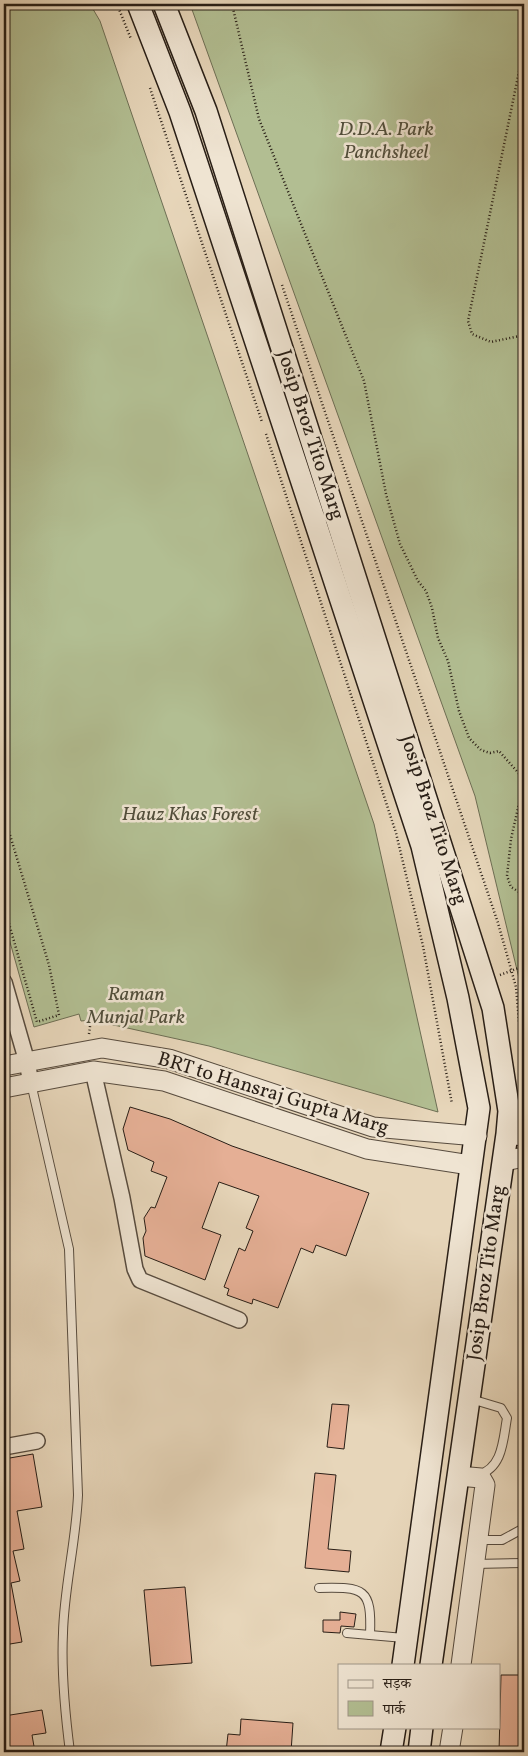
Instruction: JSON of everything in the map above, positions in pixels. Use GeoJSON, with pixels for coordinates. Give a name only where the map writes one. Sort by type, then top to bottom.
{"type":"FeatureCollection","features":[{"type":"Feature","properties":{"kind":"main road","name":"Josip Broz Tito Marg"},"geometry":{"type":"LineString","coordinates":[[138,4],[180,112],[422,846],[464,1028],[479,1108],[403,1664]]}},
{"type":"Feature","properties":{"kind":"main road","name":"Josip Broz Tito Marg"},"geometry":{"type":"LineString","coordinates":[[164,4],[209,121],[494,1008],[509,1111],[516,1135],[514,1159],[470,1398],[464,1477],[431,1664]]}},
{"type":"Feature","properties":{"kind":"main road"},"geometry":{"type":"LineString","coordinates":[[464,1028],[467,1014],[477,1007],[487,1009],[496,1024]]}},
{"type":"Feature","properties":{"kind":"main road"},"geometry":{"type":"LineString","coordinates":[[391,1752],[395,1728]]}},
{"type":"Feature","properties":{"kind":"main road"},"geometry":{"type":"LineString","coordinates":[[418,1752],[422,1728]]}},
{"type":"Feature","properties":{"kind":"street"},"geometry":{"type":"LineString","coordinates":[[4,983],[27,1062],[31,1083]]}},
{"type":"Feature","properties":{"kind":"street","name":"BRT to Hansraj Gupta Marg"},"geometry":{"type":"LineString","coordinates":[[4,1066],[102,1048],[169,1059],[373,1126],[476,1136]]}},
{"type":"Feature","properties":{"kind":"street"},"geometry":{"type":"LineString","coordinates":[[138,1077],[141,1054]]}},
{"type":"Feature","properties":{"kind":"street"},"geometry":{"type":"LineString","coordinates":[[93,1071],[122,1198],[135,1269],[140,1280],[239,1320]]}},
{"type":"Feature","properties":{"kind":"street","name":"BRT to Hansraj Gupta Marg"},"geometry":{"type":"LineString","coordinates":[[4,1088],[93,1071],[164,1081],[367,1149],[470,1165]]}},
{"type":"Feature","properties":{"kind":"street"},"geometry":{"type":"LineString","coordinates":[[4,1447],[37,1441]]}},
{"type":"Feature","properties":{"kind":"street"},"geometry":{"type":"LineString","coordinates":[[461,1664],[485,1484],[481,1478],[464,1477]]}},
{"type":"Feature","properties":{"kind":"street"},"geometry":{"type":"LineString","coordinates":[[449,1752],[453,1728]]}},
{"type":"Feature","properties":{"kind":"lane"},"geometry":{"type":"LineString","coordinates":[[31,1083],[69,1249],[78,1495],[76,1530],[63,1632],[64,1705],[70,1752]]}},
{"type":"Feature","properties":{"kind":"lane"},"geometry":{"type":"LineString","coordinates":[[464,1477],[487,1472],[493,1467],[500,1456],[506,1418],[500,1408],[470,1398]]}},
{"type":"Feature","properties":{"kind":"lane"},"geometry":{"type":"LineString","coordinates":[[477,1540],[502,1540],[524,1528]]}},
{"type":"Feature","properties":{"kind":"lane"},"geometry":{"type":"LineString","coordinates":[[474,1564],[524,1563]]}},
{"type":"Feature","properties":{"kind":"lane"},"geometry":{"type":"LineString","coordinates":[[319,1588],[349,1588],[359,1592],[370,1603],[370,1635]]}},
{"type":"Feature","properties":{"kind":"lane"},"geometry":{"type":"LineString","coordinates":[[347,1633],[406,1638]]}},
{"type":"Feature","properties":{"kind":"path"},"geometry":{"type":"LineString","coordinates":[[117,4],[132,41]]}},
{"type":"Feature","properties":{"kind":"path"},"geometry":{"type":"LineString","coordinates":[[232,4],[258,119],[364,381],[386,494],[400,544],[418,581],[426,591],[438,638],[448,661],[459,711],[469,738],[481,750],[490,753],[499,751],[522,777],[523,786],[511,839],[507,876],[510,887],[524,894]]}},
{"type":"Feature","properties":{"kind":"path"},"geometry":{"type":"LineString","coordinates":[[524,48],[468,321],[472,334],[491,342],[524,335]]}},
{"type":"Feature","properties":{"kind":"path"},"geometry":{"type":"LineString","coordinates":[[150,87],[396,833],[423,946],[452,1104]]}},
{"type":"Feature","properties":{"kind":"path","name":"Josip Broz Tito Marg"},"geometry":{"type":"LineString","coordinates":[[282,285],[498,923],[516,987],[524,1080]]}},
{"type":"Feature","properties":{"kind":"path"},"geometry":{"type":"LineString","coordinates":[[4,815],[49,964],[59,1015],[37,1022],[4,906]]}},
{"type":"Feature","properties":{"kind":"path"},"geometry":{"type":"LineString","coordinates":[[4,922],[8,921]]}},
{"type":"Feature","properties":{"kind":"path"},"geometry":{"type":"LineString","coordinates":[[517,969],[524,966]]}},
{"type":"Feature","properties":{"kind":"path"},"geometry":{"type":"LineString","coordinates":[[28,1006],[32,1004]]}},
{"type":"Feature","properties":{"kind":"path"},"geometry":{"type":"LineString","coordinates":[[87,1051],[92,1011]]}},
{"type":"Feature","properties":{"kind":"green space","name":"Hauz Khas Forest"},"geometry":{"type":"Polygon","coordinates":[[[4,4],[90,4],[100,21],[374,824],[438,1112],[209,1046],[91,1020],[81,1021],[79,1014],[34,1027],[4,921],[4,4]]]}},
{"type":"Feature","properties":{"kind":"green space","name":"D.D.A. Park Panchsheel"},"geometry":{"type":"Polygon","coordinates":[[[190,4],[524,4],[524,999],[475,796],[190,4]]]}},
{"type":"Feature","properties":{"kind":"building"},"geometry":{"type":"Polygon","coordinates":[[[130,1107],[170,1119],[232,1146],[369,1193],[346,1256],[316,1245],[313,1253],[301,1248],[278,1308],[253,1299],[252,1304],[227,1295],[229,1289],[224,1287],[239,1248],[245,1251],[253,1231],[246,1228],[259,1196],[219,1182],[202,1228],[221,1235],[205,1280],[145,1256],[143,1238],[146,1231],[144,1218],[151,1207],[155,1208],[167,1177],[151,1171],[154,1162],[128,1150],[123,1129],[130,1107]]]}},
{"type":"Feature","properties":{"kind":"building"},"geometry":{"type":"Polygon","coordinates":[[[332,1404],[349,1405],[344,1449],[327,1447],[332,1404]]]}},
{"type":"Feature","properties":{"kind":"building"},"geometry":{"type":"Polygon","coordinates":[[[33,1454],[42,1507],[17,1511],[24,1549],[13,1551],[20,1581],[11,1583],[22,1642],[4,1645],[4,1459],[33,1454]]]}},
{"type":"Feature","properties":{"kind":"building"},"geometry":{"type":"Polygon","coordinates":[[[315,1473],[336,1475],[328,1549],[351,1551],[349,1572],[305,1568],[315,1473]]]}},
{"type":"Feature","properties":{"kind":"building"},"geometry":{"type":"Polygon","coordinates":[[[185,1587],[192,1663],[151,1666],[144,1590],[185,1587]]]}},
{"type":"Feature","properties":{"kind":"building"},"geometry":{"type":"Polygon","coordinates":[[[340,1612],[356,1614],[354,1627],[341,1626],[340,1633],[323,1632],[323,1620],[340,1620],[340,1612]]]}},
{"type":"Feature","properties":{"kind":"building"},"geometry":{"type":"Polygon","coordinates":[[[501,1675],[524,1675],[524,1706],[520,1706],[520,1752],[499,1752],[501,1675]]]}},
{"type":"Feature","properties":{"kind":"building"},"geometry":{"type":"Polygon","coordinates":[[[42,1710],[46,1733],[32,1735],[35,1752],[4,1752],[4,1716],[42,1710]]]}},
{"type":"Feature","properties":{"kind":"building"},"geometry":{"type":"Polygon","coordinates":[[[241,1719],[293,1723],[291,1752],[226,1752],[228,1734],[240,1735],[241,1719]]]}},
{"type":"Feature","properties":{"kind":"park label","name":"Raman Munjal Park"},"geometry":{"type":"Point","coordinates":[136,1006]}}]}
